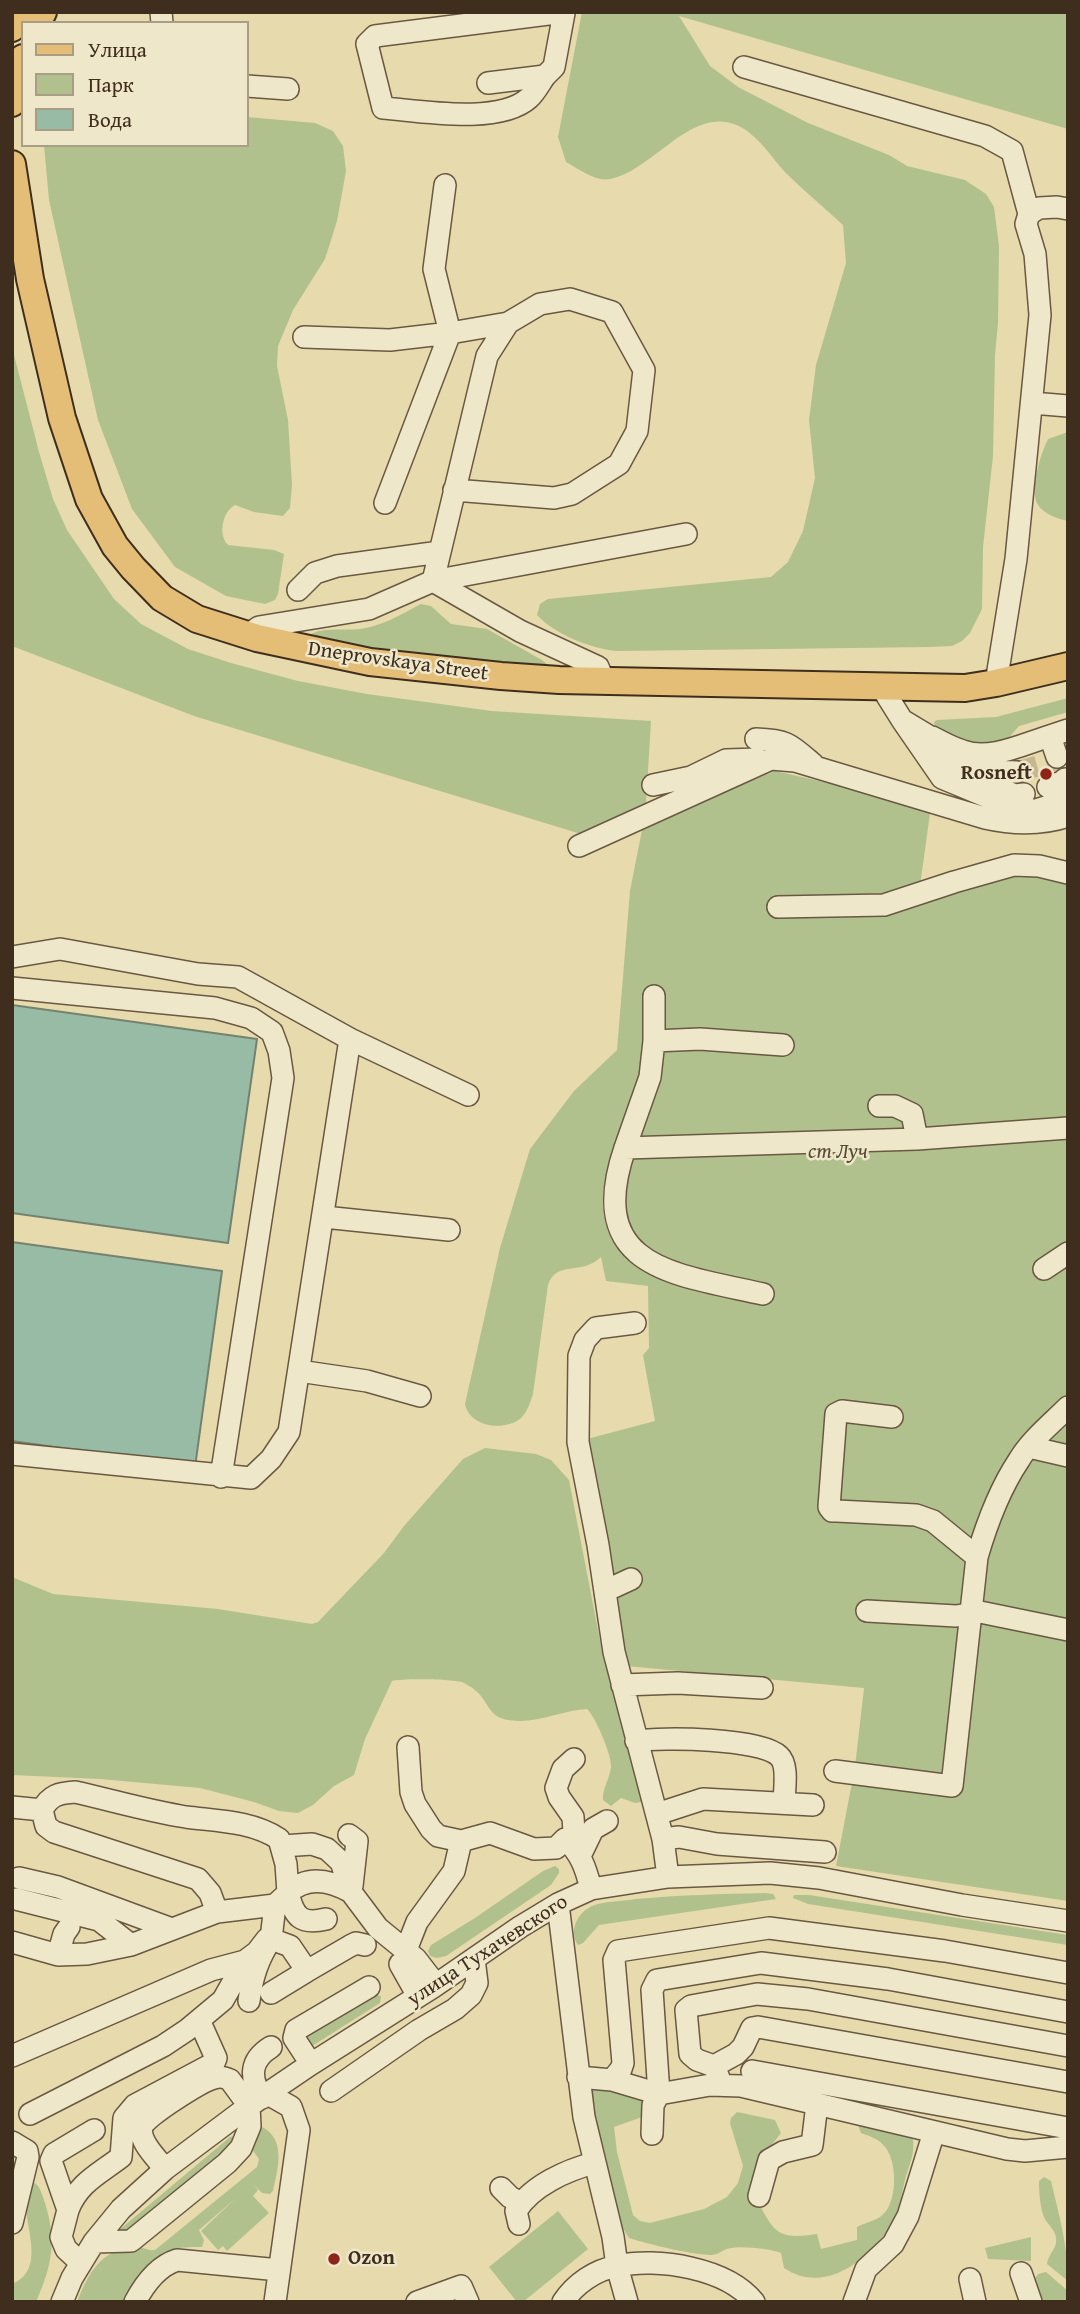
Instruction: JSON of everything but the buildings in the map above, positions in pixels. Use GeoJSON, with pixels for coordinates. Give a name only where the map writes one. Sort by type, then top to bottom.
{"type":"FeatureCollection","features":[{"type":"Feature","properties":{"kind":"main road"},"geometry":{"type":"LineString","coordinates":[[12,28],[21,12]]}},
{"type":"Feature","properties":{"kind":"main road"},"geometry":{"type":"LineString","coordinates":[[12,103],[21,66]]}},
{"type":"Feature","properties":{"kind":"main road","name":"Dneprovskaya Street"},"geometry":{"type":"LineString","coordinates":[[12,164],[30,279],[62,418],[79,473],[100,522],[115,545],[162,598],[197,619],[301,649],[370,662],[501,676],[604,681],[965,688],[1068,666]]}},
{"type":"Feature","properties":{"kind":"main road","name":"Dneprovskaya Street"},"geometry":{"type":"LineString","coordinates":[[12,265],[56,455],[85,527],[126,583],[154,609],[193,632],[299,660],[370,672],[497,687],[579,691],[964,695],[995,691],[1068,674]]}},
{"type":"Feature","properties":{"kind":"street"},"geometry":{"type":"LineString","coordinates":[[564,13],[554,67],[528,99],[506,110],[483,115],[383,108],[368,44],[375,36],[564,13]]}},
{"type":"Feature","properties":{"kind":"street"},"geometry":{"type":"LineString","coordinates":[[744,67],[985,136],[1012,151],[1029,214],[1026,224],[1035,254],[1040,315],[1016,559],[996,683]]}},
{"type":"Feature","properties":{"kind":"street"},"geometry":{"type":"LineString","coordinates":[[488,83],[545,76]]}},
{"type":"Feature","properties":{"kind":"street"},"geometry":{"type":"LineString","coordinates":[[248,86],[288,89]]}},
{"type":"Feature","properties":{"kind":"street"},"geometry":{"type":"LineString","coordinates":[[385,503],[450,333],[434,269],[445,185]]}},
{"type":"Feature","properties":{"kind":"street"},"geometry":{"type":"LineString","coordinates":[[1029,214],[1039,208],[1068,209]]}},
{"type":"Feature","properties":{"kind":"street"},"geometry":{"type":"LineString","coordinates":[[304,337],[390,340],[450,333],[508,323],[540,304],[570,299],[612,313],[644,370],[637,431],[619,464],[572,494],[554,498],[454,490]]}},
{"type":"Feature","properties":{"kind":"street"},"geometry":{"type":"LineString","coordinates":[[433,581],[487,356],[508,323]]}},
{"type":"Feature","properties":{"kind":"street"},"geometry":{"type":"LineString","coordinates":[[1032,403],[1068,406]]}},
{"type":"Feature","properties":{"kind":"street"},"geometry":{"type":"LineString","coordinates":[[248,635],[260,627],[369,609],[433,581],[686,534]]}},
{"type":"Feature","properties":{"kind":"street"},"geometry":{"type":"LineString","coordinates":[[298,590],[314,573],[337,566],[440,552]]}},
{"type":"Feature","properties":{"kind":"street"},"geometry":{"type":"LineString","coordinates":[[433,581],[520,631],[598,667],[604,681]]}},
{"type":"Feature","properties":{"kind":"street"},"geometry":{"type":"LineString","coordinates":[[887,696],[943,778],[1019,810],[1036,810],[1068,800]]}},
{"type":"Feature","properties":{"kind":"street"},"geometry":{"type":"LineString","coordinates":[[902,720],[964,752],[977,754],[993,753],[1059,733],[1057,757]]}},
{"type":"Feature","properties":{"kind":"street"},"geometry":{"type":"LineString","coordinates":[[927,735],[956,769],[1015,795],[1024,794]]}},
{"type":"Feature","properties":{"kind":"street"},"geometry":{"type":"LineString","coordinates":[[756,738],[778,739],[790,744],[817,768]]}},
{"type":"Feature","properties":{"kind":"street"},"geometry":{"type":"LineString","coordinates":[[579,846],[771,759]]}},
{"type":"Feature","properties":{"kind":"street"},"geometry":{"type":"LineString","coordinates":[[653,785],[691,777],[726,760],[783,759],[979,821],[1009,823],[1068,817]]}},
{"type":"Feature","properties":{"kind":"street"},"geometry":{"type":"LineString","coordinates":[[956,769],[1017,772]]}},
{"type":"Feature","properties":{"kind":"street"},"geometry":{"type":"LineString","coordinates":[[778,907],[884,905],[955,873],[1014,865],[1039,866],[1068,873]]}},
{"type":"Feature","properties":{"kind":"street"},"geometry":{"type":"LineString","coordinates":[[12,957],[60,949],[198,974],[238,977],[350,1039],[468,1095]]}},
{"type":"Feature","properties":{"kind":"street"},"geometry":{"type":"LineString","coordinates":[[12,988],[215,1008],[251,1018],[272,1032],[279,1051],[283,1078],[221,1477]]}},
{"type":"Feature","properties":{"kind":"street"},"geometry":{"type":"LineString","coordinates":[[654,996],[654,1041],[650,1077],[617,1172],[614,1208],[625,1242],[648,1261],[674,1271],[763,1294]]}},
{"type":"Feature","properties":{"kind":"street"},"geometry":{"type":"LineString","coordinates":[[12,1454],[251,1478],[271,1459],[289,1432],[350,1039]]}},
{"type":"Feature","properties":{"kind":"street"},"geometry":{"type":"LineString","coordinates":[[654,1041],[701,1039],[783,1045]]}},
{"type":"Feature","properties":{"kind":"street"},"geometry":{"type":"LineString","coordinates":[[879,1106],[900,1107],[912,1114],[916,1139]]}},
{"type":"Feature","properties":{"kind":"street"},"geometry":{"type":"LineString","coordinates":[[625,1149],[916,1139],[1068,1128]]}},
{"type":"Feature","properties":{"kind":"street"},"geometry":{"type":"LineString","coordinates":[[324,1217],[449,1230]]}},
{"type":"Feature","properties":{"kind":"street"},"geometry":{"type":"LineString","coordinates":[[1044,1269],[1068,1253]]}},
{"type":"Feature","properties":{"kind":"street"},"geometry":{"type":"LineString","coordinates":[[635,1323],[596,1328],[585,1340],[579,1356],[578,1442],[614,1652],[657,1814],[668,1877]]}},
{"type":"Feature","properties":{"kind":"street"},"geometry":{"type":"LineString","coordinates":[[299,1371],[367,1381],[419,1396]]}},
{"type":"Feature","properties":{"kind":"street"},"geometry":{"type":"LineString","coordinates":[[835,1771],[952,1786],[977,1557],[1005,1485],[1029,1447],[1068,1407]]}},
{"type":"Feature","properties":{"kind":"street"},"geometry":{"type":"LineString","coordinates":[[892,1417],[842,1411],[836,1414],[829,1507],[837,1511],[916,1515],[933,1521],[977,1557]]}},
{"type":"Feature","properties":{"kind":"street"},"geometry":{"type":"LineString","coordinates":[[1029,1447],[1068,1456]]}},
{"type":"Feature","properties":{"kind":"street"},"geometry":{"type":"LineString","coordinates":[[605,1591],[631,1579]]}},
{"type":"Feature","properties":{"kind":"street"},"geometry":{"type":"LineString","coordinates":[[867,1611],[956,1616],[980,1612],[1068,1630]]}},
{"type":"Feature","properties":{"kind":"street"},"geometry":{"type":"LineString","coordinates":[[622,1685],[678,1683],[762,1688]]}},
{"type":"Feature","properties":{"kind":"street"},"geometry":{"type":"LineString","coordinates":[[636,1741],[738,1742],[760,1746],[779,1755],[784,1763],[784,1803]]}},
{"type":"Feature","properties":{"kind":"street"},"geometry":{"type":"LineString","coordinates":[[408,1747],[411,1792],[415,1804],[430,1829],[438,1836],[461,1841],[491,1833],[534,1849],[556,1848],[565,1839],[584,1863],[591,1889]]}},
{"type":"Feature","properties":{"kind":"street"},"geometry":{"type":"LineString","coordinates":[[574,1759],[564,1769],[556,1788],[573,1817],[577,1852]]}},
{"type":"Feature","properties":{"kind":"street"},"geometry":{"type":"LineString","coordinates":[[217,1912],[210,1893],[198,1879],[54,1832],[46,1826],[42,1810],[47,1801],[58,1793],[75,1792],[186,1817],[224,1820],[279,1839],[282,1846],[282,1899],[271,1938],[253,1974],[248,2001]]}},
{"type":"Feature","properties":{"kind":"street"},"geometry":{"type":"LineString","coordinates":[[657,1814],[703,1799],[813,1805]]}},
{"type":"Feature","properties":{"kind":"street"},"geometry":{"type":"LineString","coordinates":[[12,1807],[42,1810]]}},
{"type":"Feature","properties":{"kind":"street"},"geometry":{"type":"LineString","coordinates":[[577,1852],[593,1829],[607,1821]]}},
{"type":"Feature","properties":{"kind":"street"},"geometry":{"type":"LineString","coordinates":[[349,1835],[357,1841],[351,1892]]}},
{"type":"Feature","properties":{"kind":"street"},"geometry":{"type":"LineString","coordinates":[[663,1839],[678,1837],[717,1844],[825,1852]]}},
{"type":"Feature","properties":{"kind":"street"},"geometry":{"type":"LineString","coordinates":[[403,1957],[417,1922],[454,1871],[461,1841]]}},
{"type":"Feature","properties":{"kind":"street"},"geometry":{"type":"LineString","coordinates":[[282,1846],[312,1844],[327,1849],[341,1862],[351,1892],[427,1991]]}},
{"type":"Feature","properties":{"kind":"street","name":"улица Тухачевского"},"geometry":{"type":"LineString","coordinates":[[62,2302],[94,2242],[126,2203],[165,2169],[311,2064],[427,1991],[558,1903],[591,1889],[668,1877],[770,1873],[819,1878],[962,1905],[1068,1921]]}},
{"type":"Feature","properties":{"kind":"street"},"geometry":{"type":"LineString","coordinates":[[12,1942],[58,1955],[76,1956],[131,1945],[217,1912],[282,1899],[296,1886],[310,1880],[340,1885],[351,1892]]}},
{"type":"Feature","properties":{"kind":"street"},"geometry":{"type":"LineString","coordinates":[[131,1945],[99,1920],[17,1888],[58,1887],[172,1929]]}},
{"type":"Feature","properties":{"kind":"street"},"geometry":{"type":"LineString","coordinates":[[282,1899],[291,1905],[300,1919],[312,1922],[326,1919]]}},
{"type":"Feature","properties":{"kind":"street"},"geometry":{"type":"LineString","coordinates":[[558,1903],[578,2077],[594,2163],[627,2302]]}},
{"type":"Feature","properties":{"kind":"street"},"geometry":{"type":"LineString","coordinates":[[58,1955],[69,1927]]}},
{"type":"Feature","properties":{"kind":"street"},"geometry":{"type":"LineString","coordinates":[[612,2080],[623,2063],[614,1960],[618,1951],[768,1928],[945,1951],[1068,1973]]}},
{"type":"Feature","properties":{"kind":"street"},"geometry":{"type":"LineString","coordinates":[[12,2056],[211,1970],[245,1961],[257,1952],[267,1939],[271,1938],[290,1946],[307,1971]]}},
{"type":"Feature","properties":{"kind":"street"},"geometry":{"type":"LineString","coordinates":[[271,1993],[350,1945],[365,1945]]}},
{"type":"Feature","properties":{"kind":"street"},"geometry":{"type":"LineString","coordinates":[[331,2091],[419,2030],[455,2009],[471,1995],[477,1983],[474,1959]]}},
{"type":"Feature","properties":{"kind":"street"},"geometry":{"type":"LineString","coordinates":[[30,2115],[163,2046],[223,2000],[245,1961]]}},
{"type":"Feature","properties":{"kind":"street"},"geometry":{"type":"LineString","coordinates":[[652,2134],[653,2105],[659,2094],[652,1990],[657,1980],[761,1963],[888,1979],[1068,2012]]}},
{"type":"Feature","properties":{"kind":"street"},"geometry":{"type":"LineString","coordinates":[[311,2064],[294,2038],[296,2030],[369,1987]]}},
{"type":"Feature","properties":{"kind":"street"},"geometry":{"type":"LineString","coordinates":[[714,2066],[697,2060],[690,2054],[687,2010],[691,2006],[757,1994],[808,1998],[1068,2046]]}},
{"type":"Feature","properties":{"kind":"street"},"geometry":{"type":"LineString","coordinates":[[81,2263],[66,2249],[61,2237],[72,2197],[121,2157],[124,2118],[135,2105],[215,2063],[216,2058],[199,2020]]}},
{"type":"Feature","properties":{"kind":"street"},"geometry":{"type":"LineString","coordinates":[[714,2066],[743,2047],[752,2028],[758,2027],[1068,2081]]}},
{"type":"Feature","properties":{"kind":"street"},"geometry":{"type":"LineString","coordinates":[[94,2242],[131,2241],[227,2163],[246,2140],[251,2118],[260,2099],[254,2085],[253,2070],[257,2059],[271,2047]]}},
{"type":"Feature","properties":{"kind":"street"},"geometry":{"type":"LineString","coordinates":[[714,2066],[716,2076],[726,2085]]}},
{"type":"Feature","properties":{"kind":"street"},"geometry":{"type":"LineString","coordinates":[[752,2071],[1068,2128]]}},
{"type":"Feature","properties":{"kind":"street"},"geometry":{"type":"LineString","coordinates":[[578,2077],[612,2080],[659,2094],[726,2085],[741,2086],[1015,2150],[1068,2147]]}},
{"type":"Feature","properties":{"kind":"street"},"geometry":{"type":"LineString","coordinates":[[165,2169],[145,2143],[142,2125],[153,2115],[212,2078],[230,2080],[260,2099],[290,2107],[299,2130],[275,2302]]}},
{"type":"Feature","properties":{"kind":"street"},"geometry":{"type":"LineString","coordinates":[[759,2196],[769,2160],[783,2152],[812,2146],[817,2104]]}},
{"type":"Feature","properties":{"kind":"street"},"geometry":{"type":"LineString","coordinates":[[68,2210],[51,2166],[52,2157],[94,2130]]}},
{"type":"Feature","properties":{"kind":"street"},"geometry":{"type":"LineString","coordinates":[[855,2302],[866,2269],[893,2244],[908,2216],[934,2132]]}},
{"type":"Feature","properties":{"kind":"street"},"geometry":{"type":"LineString","coordinates":[[12,2142],[27,2151],[28,2157],[12,2223]]}},
{"type":"Feature","properties":{"kind":"street"},"geometry":{"type":"LineString","coordinates":[[501,2188],[520,2213],[528,2195],[579,2167],[594,2163]]}},
{"type":"Feature","properties":{"kind":"street"},"geometry":{"type":"LineString","coordinates":[[135,2302],[141,2290],[158,2272],[168,2263],[177,2260],[279,2270]]}},
{"type":"Feature","properties":{"kind":"street"},"geometry":{"type":"LineString","coordinates":[[563,2302],[573,2288],[584,2280],[617,2266],[666,2265],[745,2291],[754,2302]]}},
{"type":"Feature","properties":{"kind":"street"},"geometry":{"type":"LineString","coordinates":[[1021,2273],[1031,2302]]}},
{"type":"Feature","properties":{"kind":"street"},"geometry":{"type":"LineString","coordinates":[[970,2279],[975,2302]]}},
{"type":"Feature","properties":{"kind":"street"},"geometry":{"type":"LineString","coordinates":[[417,2302],[461,2286],[468,2302]]}},
{"type":"Feature","properties":{"kind":"green space"},"geometry":{"type":"Polygon","coordinates":[[[582,12],[1068,12],[1068,129],[679,16],[710,66],[738,87],[808,123],[889,155],[907,166],[965,180],[986,194],[994,207],[999,246],[998,323],[993,456],[983,547],[982,609],[970,633],[962,641],[952,646],[929,647],[617,651],[574,639],[553,628],[537,615],[540,604],[548,599],[771,577],[788,562],[803,531],[815,478],[809,420],[816,365],[846,263],[843,225],[788,175],[750,133],[734,124],[717,121],[686,132],[641,165],[610,179],[593,177],[566,162],[558,137],[582,12]]]}},
{"type":"Feature","properties":{"kind":"green space"},"geometry":{"type":"Polygon","coordinates":[[[248,117],[315,123],[333,131],[343,146],[346,171],[337,221],[325,259],[293,310],[278,346],[277,366],[288,420],[292,485],[290,508],[283,516],[254,512],[235,505],[224,518],[222,530],[228,545],[274,550],[284,554],[275,600],[265,604],[226,596],[175,567],[132,509],[98,420],[49,200],[44,147],[248,147],[248,117]]]}},
{"type":"Feature","properties":{"kind":"green space"},"geometry":{"type":"Polygon","coordinates":[[[12,347],[53,499],[67,530],[114,599],[141,624],[188,649],[298,681],[367,694],[492,711],[651,721],[646,803],[581,834],[194,716],[12,646],[12,347]]]}},
{"type":"Feature","properties":{"kind":"green space"},"geometry":{"type":"Polygon","coordinates":[[[1068,432],[1068,521],[1052,516],[1038,505],[1035,481],[1048,439],[1068,432]]]}},
{"type":"Feature","properties":{"kind":"green space"},"geometry":{"type":"Polygon","coordinates":[[[421,604],[431,606],[451,624],[487,629],[542,660],[547,664],[546,668],[324,644],[307,637],[318,631],[360,629],[376,625],[421,604]]]}},
{"type":"Feature","properties":{"kind":"green space"},"geometry":{"type":"Polygon","coordinates":[[[1068,698],[1068,712],[1019,726],[1006,741],[975,746],[935,727],[934,722],[996,717],[1068,698]]]}},
{"type":"Feature","properties":{"kind":"green space","name":"ст Луч"},"geometry":{"type":"Polygon","coordinates":[[[775,771],[931,806],[920,886],[1013,862],[1068,870],[1068,1901],[836,1866],[855,1767],[864,1688],[626,1666],[587,1439],[655,1421],[643,1355],[649,1348],[648,1286],[606,1281],[601,1257],[585,1266],[557,1273],[548,1285],[533,1394],[525,1414],[513,1423],[487,1425],[473,1417],[465,1404],[500,1248],[530,1149],[574,1091],[617,1050],[630,891],[643,825],[775,771]]]}},
{"type":"Feature","properties":{"kind":"green space"},"geometry":{"type":"Polygon","coordinates":[[[485,1448],[536,1454],[551,1460],[569,1480],[602,1651],[640,1779],[641,1802],[635,1803],[621,1798],[611,1806],[603,1800],[611,1761],[602,1736],[587,1709],[533,1720],[512,1721],[497,1716],[479,1694],[462,1682],[438,1680],[392,1681],[365,1739],[354,1775],[334,1786],[313,1805],[298,1813],[279,1811],[200,1788],[12,1775],[12,1577],[53,1594],[218,1609],[312,1624],[318,1622],[384,1553],[463,1459],[485,1448]]]}},
{"type":"Feature","properties":{"kind":"green space"},"geometry":{"type":"Polygon","coordinates":[[[555,1866],[559,1873],[551,1885],[446,1956],[430,1956],[428,1951],[431,1945],[543,1871],[555,1866]]]}},
{"type":"Feature","properties":{"kind":"green space"},"geometry":{"type":"Polygon","coordinates":[[[773,1894],[776,1899],[599,1925],[583,1943],[578,1945],[575,1939],[577,1920],[586,1910],[598,1904],[636,1899],[773,1894]]]}},
{"type":"Feature","properties":{"kind":"green space"},"geometry":{"type":"Polygon","coordinates":[[[794,1895],[809,1895],[1068,1935],[1068,1945],[808,1904],[793,1898],[794,1895]]]}},
{"type":"Feature","properties":{"kind":"green space"},"geometry":{"type":"Polygon","coordinates":[[[374,1995],[381,1996],[380,2003],[309,2048],[304,2037],[374,1995]]]}},
{"type":"Feature","properties":{"kind":"green space"},"geometry":{"type":"Polygon","coordinates":[[[599,2086],[644,2100],[645,2116],[614,2127],[617,2152],[633,2215],[640,2221],[650,2223],[704,2209],[727,2197],[738,2183],[743,2166],[730,2123],[737,2112],[775,2120],[781,2133],[763,2156],[753,2193],[766,2216],[776,2230],[783,2234],[817,2234],[821,2249],[857,2240],[857,2227],[877,2219],[890,2205],[894,2179],[889,2153],[880,2142],[861,2133],[858,2125],[862,2121],[911,2134],[912,2155],[895,2218],[883,2236],[860,2260],[846,2269],[816,2278],[800,2276],[784,2268],[781,2253],[770,2250],[739,2247],[713,2255],[670,2249],[629,2238],[620,2224],[589,2100],[594,2088],[599,2086]]]}},
{"type":"Feature","properties":{"kind":"green space"},"geometry":{"type":"Polygon","coordinates":[[[260,2126],[274,2138],[278,2154],[273,2191],[270,2194],[262,2193],[253,2184],[258,2190],[253,2196],[269,2213],[227,2251],[223,2246],[218,2250],[201,2231],[236,2198],[199,2230],[204,2240],[202,2247],[184,2247],[167,2252],[146,2271],[124,2302],[77,2302],[91,2273],[104,2258],[122,2249],[134,2247],[155,2250],[257,2167],[259,2159],[251,2148],[260,2126]]]}},
{"type":"Feature","properties":{"kind":"green space"},"geometry":{"type":"Polygon","coordinates":[[[235,2136],[234,2144],[126,2235],[118,2231],[230,2137],[235,2136]]]}},
{"type":"Feature","properties":{"kind":"green space"},"geometry":{"type":"Polygon","coordinates":[[[1044,2177],[1051,2181],[1060,2218],[1068,2281],[1047,2264],[1056,2239],[1042,2209],[1039,2181],[1044,2177]]]}},
{"type":"Feature","properties":{"kind":"green space"},"geometry":{"type":"Polygon","coordinates":[[[35,2183],[39,2187],[49,2217],[52,2242],[49,2265],[36,2302],[12,2302],[12,2284],[29,2269],[31,2246],[26,2200],[32,2184],[35,2183]]]}},
{"type":"Feature","properties":{"kind":"green space"},"geometry":{"type":"Polygon","coordinates":[[[558,2211],[588,2249],[523,2302],[517,2302],[489,2267],[558,2211]]]}},
{"type":"Feature","properties":{"kind":"green space"},"geometry":{"type":"Polygon","coordinates":[[[1031,2237],[1031,2261],[988,2259],[985,2248],[1031,2237]]]}},
{"type":"Feature","properties":{"kind":"green space"},"geometry":{"type":"Polygon","coordinates":[[[1046,2272],[1068,2291],[1068,2302],[1040,2302],[1032,2282],[1038,2274],[1046,2272]]]}},
{"type":"Feature","properties":{"kind":"water"},"geometry":{"type":"Polygon","coordinates":[[[12,1005],[257,1039],[228,1243],[12,1213],[12,1005]]]}},
{"type":"Feature","properties":{"kind":"water"},"geometry":{"type":"Polygon","coordinates":[[[12,1242],[222,1271],[195,1467],[12,1441],[12,1242]]]}},
{"type":"Feature","properties":{"kind":"tunnel"},"geometry":{"type":"LineString","coordinates":[[1017,772],[1058,760]]}},
{"type":"Feature","properties":{"kind":"place","name":"Rosneft"},"geometry":{"type":"Point","coordinates":[1046,774]}},
{"type":"Feature","properties":{"kind":"place","name":"Ozon"},"geometry":{"type":"Point","coordinates":[334,2259]}}]}
